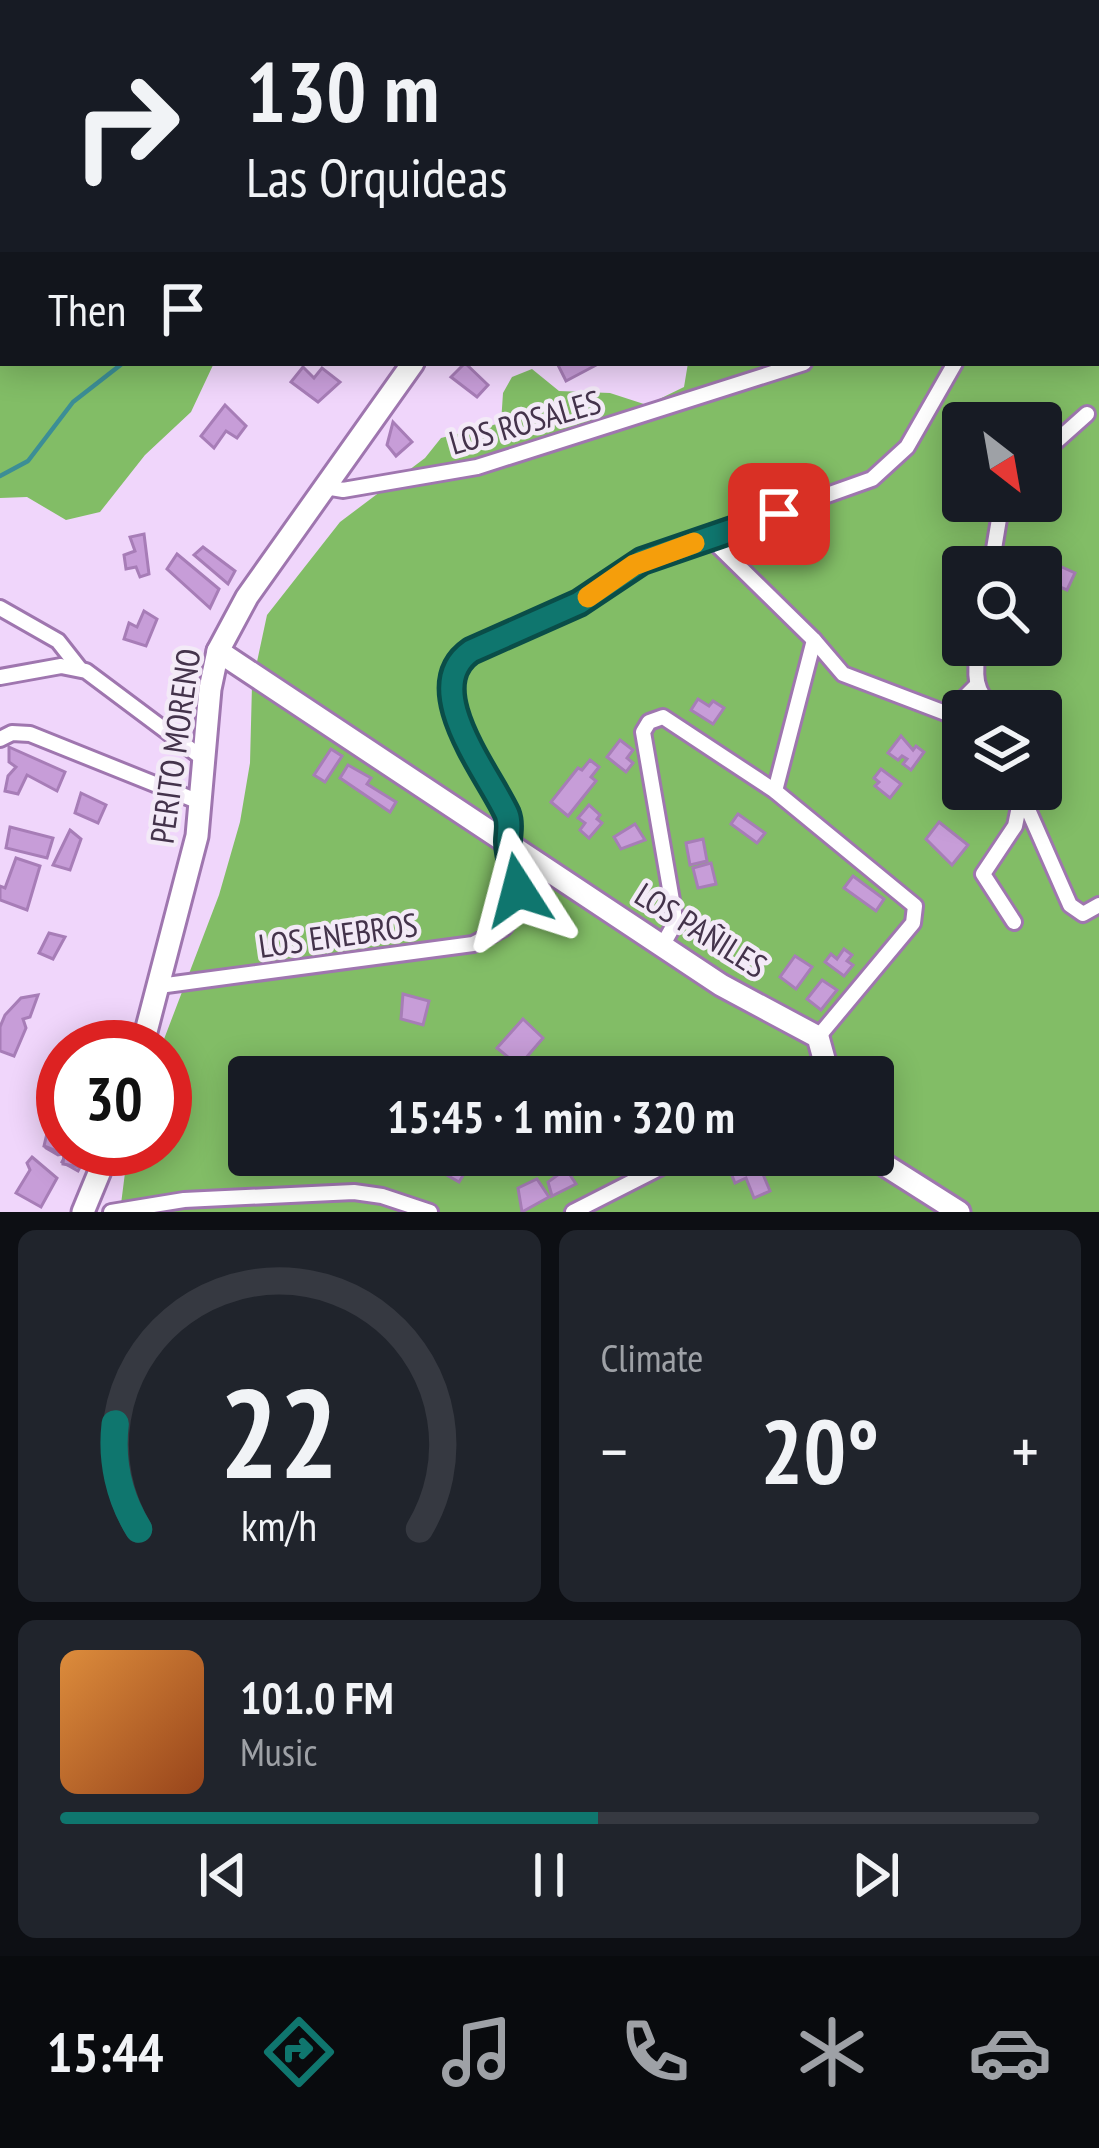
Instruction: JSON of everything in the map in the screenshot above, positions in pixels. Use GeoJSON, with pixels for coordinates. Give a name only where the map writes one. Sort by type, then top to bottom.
{"type":"FeatureCollection","features":[{"type":"Feature","properties":{"kind":"street","name":"PERITO MORENO"},"geometry":{"type":"LineString","coordinates":[[149,1020],[193,859],[202,803],[209,689],[218,651],[242,605],[410,366]]}},
{"type":"Feature","properties":{"kind":"street","name":"LOS ROSALES"},"geometry":{"type":"LineString","coordinates":[[325,487],[343,490],[477,467],[795,366]]}},
{"type":"Feature","properties":{"kind":"street"},"geometry":{"type":"LineString","coordinates":[[508,844],[508,816],[464,738],[452,689],[455,667],[471,651],[579,603],[634,565],[848,490],[882,472],[913,438],[953,366]]}},
{"type":"Feature","properties":{"kind":"street"},"geometry":{"type":"LineString","coordinates":[[1062,436],[1087,414]]}},
{"type":"Feature","properties":{"kind":"street"},"geometry":{"type":"LineString","coordinates":[[710,538],[848,676],[943,713],[956,711],[977,686]]}},
{"type":"Feature","properties":{"kind":"street"},"geometry":{"type":"LineString","coordinates":[[0,608],[58,641],[80,668],[205,760]]}},
{"type":"Feature","properties":{"kind":"street"},"geometry":{"type":"LineString","coordinates":[[775,791],[814,640]]}},
{"type":"Feature","properties":{"kind":"street","name":"LOS PAÑILES"},"geometry":{"type":"LineString","coordinates":[[218,651],[721,985],[818,1037]]}},
{"type":"Feature","properties":{"kind":"street"},"geometry":{"type":"LineString","coordinates":[[0,677],[62,666],[80,668]]}},
{"type":"Feature","properties":{"kind":"street"},"geometry":{"type":"LineString","coordinates":[[978,666],[979,690]]}},
{"type":"Feature","properties":{"kind":"street"},"geometry":{"type":"LineString","coordinates":[[662,946],[674,925],[674,912],[644,737],[653,719],[671,720],[775,791],[910,899],[916,910],[913,922],[818,1037],[820,1056]]}},
{"type":"Feature","properties":{"kind":"street"},"geometry":{"type":"LineString","coordinates":[[0,740],[12,733],[30,734],[202,803]]}},
{"type":"Feature","properties":{"kind":"street"},"geometry":{"type":"LineString","coordinates":[[1014,922],[983,874],[1017,821],[1018,810]]}},
{"type":"Feature","properties":{"kind":"street"},"geometry":{"type":"LineString","coordinates":[[1028,810],[1070,905],[1077,912],[1094,909]]}},
{"type":"Feature","properties":{"kind":"street","name":"LOS ENEBROS"},"geometry":{"type":"LineString","coordinates":[[158,986],[487,940],[509,922],[519,904],[508,844]]}},
{"type":"Feature","properties":{"kind":"street"},"geometry":{"type":"LineString","coordinates":[[894,1171],[959,1212]]}},
{"type":"Feature","properties":{"kind":"street"},"geometry":{"type":"LineString","coordinates":[[83,1212],[98,1176]]}},
{"type":"Feature","properties":{"kind":"street"},"geometry":{"type":"LineString","coordinates":[[573,1212],[644,1176]]}},
{"type":"Feature","properties":{"kind":"street"},"geometry":{"type":"LineString","coordinates":[[111,1212],[184,1200],[354,1192],[430,1212]]}},
{"type":"Feature","properties":{"kind":"green space"},"geometry":{"type":"Polygon","coordinates":[[[0,366],[213,366],[191,412],[145,455],[100,512],[66,520],[27,497],[0,498],[0,366]]]}},
{"type":"Feature","properties":{"kind":"green space"},"geometry":{"type":"Polygon","coordinates":[[[688,366],[1099,366],[1099,1212],[120,1212],[125,1176],[192,1176],[192,1020],[171,1020],[219,895],[240,822],[250,763],[252,685],[267,615],[340,522],[425,458],[441,438],[501,423],[503,393],[512,377],[532,369],[559,391],[610,393],[647,405],[684,387],[688,366]]]}},
{"type":"Feature","properties":{"kind":"building"},"geometry":{"type":"Polygon","coordinates":[[[468,366],[488,385],[477,397],[451,377],[468,366]]]}},
{"type":"Feature","properties":{"kind":"building"},"geometry":{"type":"Polygon","coordinates":[[[558,366],[594,366],[566,381],[558,366]]]}},
{"type":"Feature","properties":{"kind":"building"},"geometry":{"type":"Polygon","coordinates":[[[303,367],[314,378],[322,368],[340,382],[318,402],[291,382],[303,367]]]}},
{"type":"Feature","properties":{"kind":"building"},"geometry":{"type":"Polygon","coordinates":[[[225,405],[246,426],[237,438],[226,431],[214,448],[201,436],[225,405]]]}},
{"type":"Feature","properties":{"kind":"building"},"geometry":{"type":"Polygon","coordinates":[[[393,422],[412,442],[396,456],[387,445],[393,422]]]}},
{"type":"Feature","properties":{"kind":"building"},"geometry":{"type":"Polygon","coordinates":[[[144,534],[149,574],[140,577],[136,567],[126,569],[124,555],[135,551],[130,537],[144,534]]]}},
{"type":"Feature","properties":{"kind":"building"},"geometry":{"type":"Polygon","coordinates":[[[203,547],[235,571],[228,584],[194,555],[203,547]]]}},
{"type":"Feature","properties":{"kind":"building"},"geometry":{"type":"Polygon","coordinates":[[[177,554],[219,589],[210,608],[167,569],[177,554]]]}},
{"type":"Feature","properties":{"kind":"building"},"geometry":{"type":"Polygon","coordinates":[[[1062,567],[1075,573],[1067,590],[1062,588],[1062,567]]]}},
{"type":"Feature","properties":{"kind":"building"},"geometry":{"type":"Polygon","coordinates":[[[144,611],[157,619],[146,646],[124,639],[129,623],[137,627],[144,611]]]}},
{"type":"Feature","properties":{"kind":"building"},"geometry":{"type":"Polygon","coordinates":[[[698,699],[724,708],[713,724],[691,710],[698,699]]]}},
{"type":"Feature","properties":{"kind":"building"},"geometry":{"type":"Polygon","coordinates":[[[901,736],[913,750],[916,746],[924,752],[911,770],[903,764],[907,759],[898,760],[888,753],[901,736]]]}},
{"type":"Feature","properties":{"kind":"building"},"geometry":{"type":"Polygon","coordinates":[[[620,740],[633,750],[627,758],[633,763],[626,772],[607,757],[620,740]]]}},
{"type":"Feature","properties":{"kind":"building"},"geometry":{"type":"Polygon","coordinates":[[[9,747],[65,772],[57,791],[27,775],[18,794],[5,791],[16,767],[9,762],[9,747]]]}},
{"type":"Feature","properties":{"kind":"building"},"geometry":{"type":"Polygon","coordinates":[[[331,749],[342,756],[325,782],[314,775],[331,749]]]}},
{"type":"Feature","properties":{"kind":"building"},"geometry":{"type":"Polygon","coordinates":[[[590,760],[599,767],[591,777],[596,781],[568,816],[551,802],[590,760]]]}},
{"type":"Feature","properties":{"kind":"building"},"geometry":{"type":"Polygon","coordinates":[[[348,765],[371,778],[367,784],[396,802],[390,812],[340,778],[348,765]]]}},
{"type":"Feature","properties":{"kind":"building"},"geometry":{"type":"Polygon","coordinates":[[[881,769],[901,784],[890,798],[875,786],[879,782],[874,778],[881,769]]]}},
{"type":"Feature","properties":{"kind":"building"},"geometry":{"type":"Polygon","coordinates":[[[81,793],[106,805],[98,823],[75,813],[81,793]]]}},
{"type":"Feature","properties":{"kind":"building"},"geometry":{"type":"Polygon","coordinates":[[[589,805],[602,823],[589,838],[580,830],[585,823],[578,818],[589,805]]]}},
{"type":"Feature","properties":{"kind":"building"},"geometry":{"type":"Polygon","coordinates":[[[738,814],[765,833],[757,843],[731,824],[738,814]]]}},
{"type":"Feature","properties":{"kind":"building"},"geometry":{"type":"Polygon","coordinates":[[[939,822],[968,845],[952,865],[926,839],[939,822]]]}},
{"type":"Feature","properties":{"kind":"building"},"geometry":{"type":"Polygon","coordinates":[[[635,824],[645,840],[621,849],[614,837],[635,824]]]}},
{"type":"Feature","properties":{"kind":"building"},"geometry":{"type":"Polygon","coordinates":[[[10,827],[53,838],[47,858],[6,848],[10,827]]]}},
{"type":"Feature","properties":{"kind":"building"},"geometry":{"type":"Polygon","coordinates":[[[70,830],[81,839],[70,870],[53,865],[70,830]]]}},
{"type":"Feature","properties":{"kind":"building"},"geometry":{"type":"Polygon","coordinates":[[[703,839],[707,861],[690,865],[686,843],[703,839]]]}},
{"type":"Feature","properties":{"kind":"building"},"geometry":{"type":"Polygon","coordinates":[[[16,858],[40,866],[27,910],[0,900],[0,886],[5,888],[16,858]]]}},
{"type":"Feature","properties":{"kind":"building"},"geometry":{"type":"Polygon","coordinates":[[[711,863],[716,884],[698,888],[693,868],[711,863]]]}},
{"type":"Feature","properties":{"kind":"building"},"geometry":{"type":"Polygon","coordinates":[[[853,876],[884,899],[876,911],[844,888],[853,876]]]}},
{"type":"Feature","properties":{"kind":"building"},"geometry":{"type":"Polygon","coordinates":[[[49,933],[65,937],[53,959],[39,953],[49,933]]]}},
{"type":"Feature","properties":{"kind":"building"},"geometry":{"type":"Polygon","coordinates":[[[844,949],[852,955],[847,961],[853,965],[844,976],[825,962],[831,954],[837,959],[844,949]]]}},
{"type":"Feature","properties":{"kind":"building"},"geometry":{"type":"Polygon","coordinates":[[[795,956],[812,967],[796,989],[780,977],[795,956]]]}},
{"type":"Feature","properties":{"kind":"building"},"geometry":{"type":"Polygon","coordinates":[[[822,980],[837,990],[821,1010],[807,999],[822,980]]]}},
{"type":"Feature","properties":{"kind":"building"},"geometry":{"type":"Polygon","coordinates":[[[403,994],[429,1001],[423,1025],[401,1019],[403,994]]]}},
{"type":"Feature","properties":{"kind":"building"},"geometry":{"type":"Polygon","coordinates":[[[38,995],[30,1017],[23,1019],[26,1028],[14,1056],[0,1051],[5,1015],[21,998],[38,995]]]}},
{"type":"Feature","properties":{"kind":"building"},"geometry":{"type":"Polygon","coordinates":[[[523,1019],[543,1038],[528,1056],[507,1056],[497,1048],[523,1019]]]}},
{"type":"Feature","properties":{"kind":"building"},"geometry":{"type":"Polygon","coordinates":[[[32,1157],[36,1160],[36,1176],[57,1178],[41,1207],[16,1193],[30,1170],[27,1163],[32,1157]]]}},
{"type":"Feature","properties":{"kind":"building"},"geometry":{"type":"Polygon","coordinates":[[[556,1176],[571,1176],[576,1184],[552,1196],[548,1182],[556,1176]]]}},
{"type":"Feature","properties":{"kind":"building"},"geometry":{"type":"Polygon","coordinates":[[[732,1176],[764,1176],[770,1191],[754,1198],[746,1178],[735,1183],[732,1176]]]}},
{"type":"Feature","properties":{"kind":"building"},"geometry":{"type":"Polygon","coordinates":[[[537,1179],[549,1197],[522,1212],[518,1188],[537,1179]]]}},
{"type":"Feature","properties":{"kind":"waterway"},"geometry":{"type":"LineString","coordinates":[[0,476],[28,461],[73,402],[119,366]]}},
{"type":"Feature","properties":{"kind":"slow traffic"},"geometry":{"type":"LineString","coordinates":[[588,597],[634,565],[694,543]]}},
{"type":"Feature","properties":{"kind":"route"},"geometry":{"type":"LineString","coordinates":[[518,890],[508,844],[508,816],[467,747],[459,722],[452,681],[459,660],[579,603],[642,561],[779,514]]}}]}
